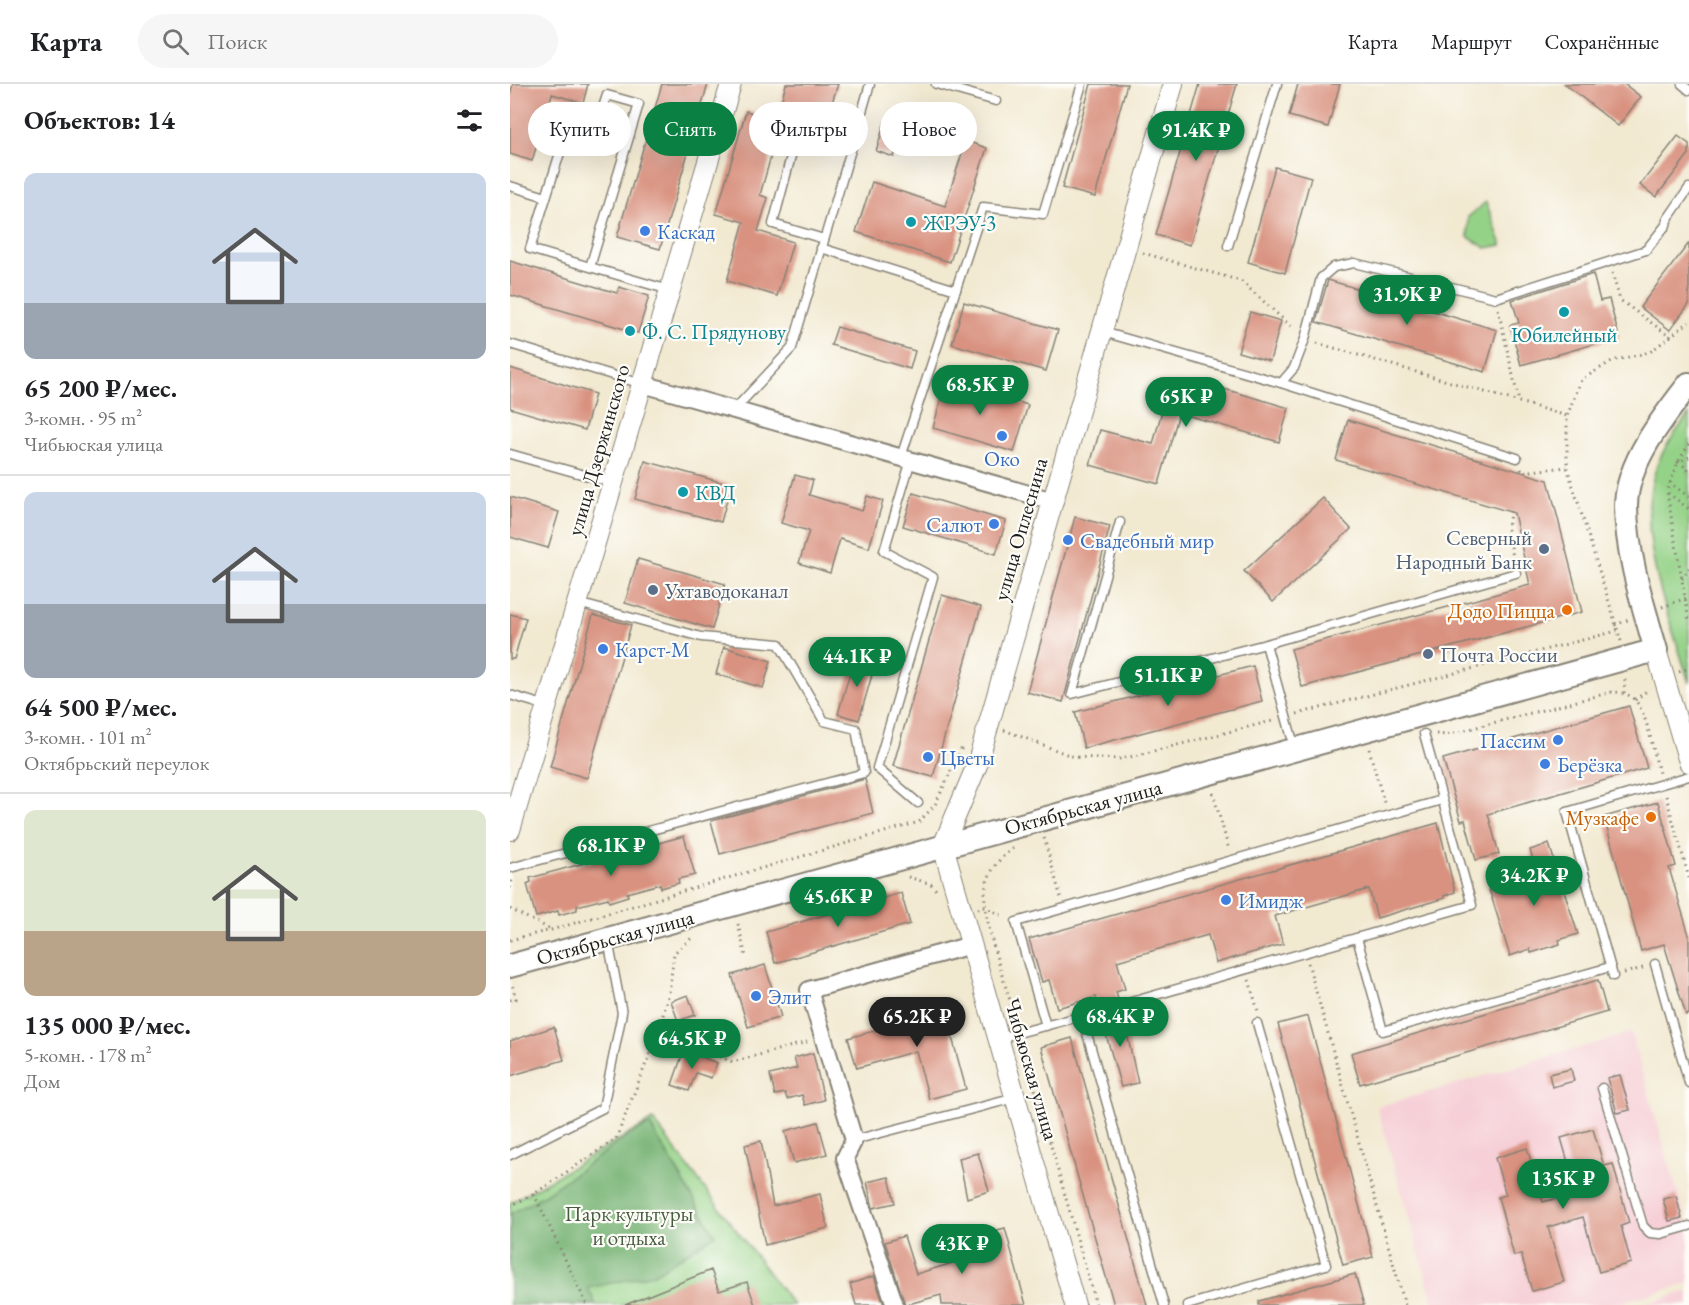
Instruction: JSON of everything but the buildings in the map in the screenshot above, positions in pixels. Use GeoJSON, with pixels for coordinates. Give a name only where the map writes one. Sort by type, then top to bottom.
{"type":"FeatureCollection","features":[{"type":"Feature","properties":{"kind":"main road"},"geometry":{"type":"LineString","coordinates":[[1656,650],[1632,554],[1626,504],[1637,463],[1660,420],[1689,384]]}},
{"type":"Feature","properties":{"kind":"main road","name":"Октябрьская улица"},"geometry":{"type":"LineString","coordinates":[[510,966],[1656,650]]}},
{"type":"Feature","properties":{"kind":"street","name":"улица Дзержинского"},"geometry":{"type":"LineString","coordinates":[[510,829],[731,84]]}},
{"type":"Feature","properties":{"kind":"street","name":"улица Оплеснина"},"geometry":{"type":"LineString","coordinates":[[943,846],[977,765],[1173,84]]}},
{"type":"Feature","properties":{"kind":"street"},"geometry":{"type":"LineString","coordinates":[[642,384],[1053,501]]}},
{"type":"Feature","properties":{"kind":"street"},"geometry":{"type":"LineString","coordinates":[[1656,650],[1689,762]]}},
{"type":"Feature","properties":{"kind":"street","name":"Чибьюская улица"},"geometry":{"type":"LineString","coordinates":[[943,846],[1075,1305]]}},
{"type":"Feature","properties":{"kind":"street"},"geometry":{"type":"LineString","coordinates":[[895,1305],[845,1158],[854,1140],[809,990],[971,945]]}},
{"type":"Feature","properties":{"kind":"lane"},"geometry":{"type":"LineString","coordinates":[[865,102],[870,84]]}},
{"type":"Feature","properties":{"kind":"lane"},"geometry":{"type":"LineString","coordinates":[[936,84],[996,102]]}},
{"type":"Feature","properties":{"kind":"lane"},"geometry":{"type":"LineString","coordinates":[[918,803],[877,768],[933,577],[884,550],[906,459],[983,207],[1043,214],[1083,84]]}},
{"type":"Feature","properties":{"kind":"lane"},"geometry":{"type":"LineString","coordinates":[[1228,246],[1277,84]]}},
{"type":"Feature","properties":{"kind":"lane"},"geometry":{"type":"LineString","coordinates":[[1682,84],[1689,90]]}},
{"type":"Feature","properties":{"kind":"lane"},"geometry":{"type":"LineString","coordinates":[[590,267],[639,104],[607,94],[594,135],[568,127],[530,249],[669,291]]}},
{"type":"Feature","properties":{"kind":"lane"},"geometry":{"type":"LineString","coordinates":[[791,156],[773,224],[824,239]]}},
{"type":"Feature","properties":{"kind":"lane"},"geometry":{"type":"LineString","coordinates":[[734,410],[792,348],[849,156]]}},
{"type":"Feature","properties":{"kind":"lane"},"geometry":{"type":"LineString","coordinates":[[510,186],[546,197]]}},
{"type":"Feature","properties":{"kind":"lane"},"geometry":{"type":"LineString","coordinates":[[1281,383],[1294,369],[1305,339],[1321,278],[1334,267],[1354,263],[1496,298],[1646,250],[1666,225],[1689,188]]}},
{"type":"Feature","properties":{"kind":"lane"},"geometry":{"type":"LineString","coordinates":[[822,248],[956,290]]}},
{"type":"Feature","properties":{"kind":"lane"},"geometry":{"type":"LineString","coordinates":[[1103,332],[1281,383],[1517,458]]}},
{"type":"Feature","properties":{"kind":"lane"},"geometry":{"type":"LineString","coordinates":[[510,344],[642,384]]}},
{"type":"Feature","properties":{"kind":"lane"},"geometry":{"type":"LineString","coordinates":[[510,454],[613,483]]}},
{"type":"Feature","properties":{"kind":"lane"},"geometry":{"type":"LineString","coordinates":[[1120,522],[1072,694],[1266,644],[1516,573]]}},
{"type":"Feature","properties":{"kind":"lane"},"geometry":{"type":"LineString","coordinates":[[510,868],[864,773],[856,729],[824,720],[779,644],[701,637],[578,603]]}},
{"type":"Feature","properties":{"kind":"lane"},"geometry":{"type":"LineString","coordinates":[[1266,644],[1295,749]]}},
{"type":"Feature","properties":{"kind":"lane"},"geometry":{"type":"LineString","coordinates":[[510,695],[547,706]]}},
{"type":"Feature","properties":{"kind":"lane"},"geometry":{"type":"LineString","coordinates":[[998,1038],[1020,1034],[1472,905],[1424,734]]}},
{"type":"Feature","properties":{"kind":"lane"},"geometry":{"type":"LineString","coordinates":[[1613,976],[1567,812],[1689,776]]}},
{"type":"Feature","properties":{"kind":"lane"},"geometry":{"type":"LineString","coordinates":[[1046,1026],[1016,922],[1442,800]]}},
{"type":"Feature","properties":{"kind":"lane"},"geometry":{"type":"LineString","coordinates":[[1357,938],[1383,1032],[1611,967]]}},
{"type":"Feature","properties":{"kind":"lane"},"geometry":{"type":"LineString","coordinates":[[510,1155],[603,1108],[622,1013],[608,940]]}},
{"type":"Feature","properties":{"kind":"lane"},"geometry":{"type":"LineString","coordinates":[[1655,964],[1689,1083]]}},
{"type":"Feature","properties":{"kind":"lane"},"geometry":{"type":"LineString","coordinates":[[1082,1016],[1164,1305]]}},
{"type":"Feature","properties":{"kind":"lane"},"geometry":{"type":"LineString","coordinates":[[1187,1305],[1326,1265],[1257,1023]]}},
{"type":"Feature","properties":{"kind":"lane"},"geometry":{"type":"LineString","coordinates":[[1602,1088],[1643,1226],[1650,1233],[1660,1234],[1689,1226]]}},
{"type":"Feature","properties":{"kind":"lane"},"geometry":{"type":"LineString","coordinates":[[854,1140],[1016,1098]]}},
{"type":"Feature","properties":{"kind":"path"},"geometry":{"type":"LineString","coordinates":[[1138,251],[1241,280],[1305,339],[1567,416]]}},
{"type":"Feature","properties":{"kind":"path"},"geometry":{"type":"LineString","coordinates":[[1608,262],[1620,300],[1671,337]]}},
{"type":"Feature","properties":{"kind":"path"},"geometry":{"type":"LineString","coordinates":[[1496,298],[1519,402]]}},
{"type":"Feature","properties":{"kind":"path"},"geometry":{"type":"LineString","coordinates":[[1627,657],[1567,467],[1567,416],[1581,380],[1612,361],[1650,352],[1689,322]]}},
{"type":"Feature","properties":{"kind":"path"},"geometry":{"type":"LineString","coordinates":[[1689,444],[1678,462],[1667,492],[1689,621]]}},
{"type":"Feature","properties":{"kind":"path"},"geometry":{"type":"LineString","coordinates":[[1678,462],[1689,457]]}},
{"type":"Feature","properties":{"kind":"path"},"geometry":{"type":"LineString","coordinates":[[1678,462],[1689,470]]}},
{"type":"Feature","properties":{"kind":"path"},"geometry":{"type":"LineString","coordinates":[[1522,472],[1567,467]]}},
{"type":"Feature","properties":{"kind":"path"},"geometry":{"type":"LineString","coordinates":[[1669,482],[1689,497]]}},
{"type":"Feature","properties":{"kind":"path"},"geometry":{"type":"LineString","coordinates":[[1667,492],[1689,509]]}},
{"type":"Feature","properties":{"kind":"path"},"geometry":{"type":"LineString","coordinates":[[1510,511],[1508,530],[1516,573]]}},
{"type":"Feature","properties":{"kind":"path"},"geometry":{"type":"LineString","coordinates":[[1681,580],[1689,568]]}},
{"type":"Feature","properties":{"kind":"path"},"geometry":{"type":"LineString","coordinates":[[1011,733],[1074,757],[1122,759],[1617,631]]}},
{"type":"Feature","properties":{"kind":"path"},"geometry":{"type":"LineString","coordinates":[[1424,734],[1446,735],[1612,692],[1624,693]]}},
{"type":"Feature","properties":{"kind":"path"},"geometry":{"type":"LineString","coordinates":[[510,940],[919,822],[935,805],[964,742]]}},
{"type":"Feature","properties":{"kind":"path"},"geometry":{"type":"LineString","coordinates":[[1380,746],[1369,749],[1388,816]]}},
{"type":"Feature","properties":{"kind":"path"},"geometry":{"type":"LineString","coordinates":[[1201,795],[1213,792],[1232,860]]}},
{"type":"Feature","properties":{"kind":"path"},"geometry":{"type":"LineString","coordinates":[[1034,841],[1050,837]]}},
{"type":"Feature","properties":{"kind":"path"},"geometry":{"type":"LineString","coordinates":[[1044,838],[1064,908]]}},
{"type":"Feature","properties":{"kind":"path"},"geometry":{"type":"LineString","coordinates":[[1014,847],[992,870],[986,884],[985,907],[1096,1305]]}},
{"type":"Feature","properties":{"kind":"path"},"geometry":{"type":"LineString","coordinates":[[985,907],[1016,922]]}},
{"type":"Feature","properties":{"kind":"path"},"geometry":{"type":"LineString","coordinates":[[510,909],[551,930]]}},
{"type":"Feature","properties":{"kind":"path"},"geometry":{"type":"LineString","coordinates":[[738,924],[746,957]]}},
{"type":"Feature","properties":{"kind":"path"},"geometry":{"type":"LineString","coordinates":[[1305,952],[1405,1305]]}},
{"type":"Feature","properties":{"kind":"path"},"geometry":{"type":"LineString","coordinates":[[1613,976],[1655,964]]}},
{"type":"Feature","properties":{"kind":"path"},"geometry":{"type":"LineString","coordinates":[[1246,969],[1258,1010],[1257,1023]]}},
{"type":"Feature","properties":{"kind":"path"},"geometry":{"type":"LineString","coordinates":[[510,977],[516,999],[510,1000]]}},
{"type":"Feature","properties":{"kind":"path"},"geometry":{"type":"LineString","coordinates":[[658,1033],[733,1062],[823,1038]]}},
{"type":"Feature","properties":{"kind":"path"},"geometry":{"type":"LineString","coordinates":[[534,1194],[587,1305]]}},
{"type":"Feature","properties":{"kind":"shaded area"},"geometry":{"type":"Polygon","coordinates":[[[1631,1033],[1689,1232],[1689,1283],[1612,1305],[1434,1305],[1377,1107],[1631,1033]]]}},
{"type":"Feature","properties":{"kind":"shaded area"},"geometry":{"type":"Polygon","coordinates":[[[1689,1291],[1689,1305],[1641,1305],[1686,1292],[1689,1291]]]}},
{"type":"Feature","properties":{"kind":"green space"},"geometry":{"type":"Polygon","coordinates":[[[1486,202],[1502,245],[1486,248],[1468,237],[1468,217],[1486,202]]]}},
{"type":"Feature","properties":{"kind":"green space"},"geometry":{"type":"Polygon","coordinates":[[[1689,414],[1689,683],[1656,570],[1650,540],[1649,511],[1652,483],[1661,456],[1689,414]]]}},
{"type":"Feature","properties":{"kind":"green space","name":"Парк культуры и отдыха"},"geometry":{"type":"Polygon","coordinates":[[[653,1120],[793,1305],[510,1305],[510,1203],[653,1120]]]}},
{"type":"Feature","properties":{"kind":"green space","name":"Парк культуры и отдыха"},"geometry":{"type":"Polygon","coordinates":[[[650,1125],[715,1235],[654,1274],[588,1288],[596,1305],[510,1305],[510,1214],[544,1195],[635,1131],[650,1125]]]}},
{"type":"Feature","properties":{"kind":"place","name":"ЖРЭУ-3"},"geometry":{"type":"Point","coordinates":[911,222]}},
{"type":"Feature","properties":{"kind":"place","name":"Каскад"},"geometry":{"type":"Point","coordinates":[645,231]}},
{"type":"Feature","properties":{"kind":"place","name":"Юбилейный"},"geometry":{"type":"Point","coordinates":[1564,312]}},
{"type":"Feature","properties":{"kind":"place","name":"Ф. С. Прядунову"},"geometry":{"type":"Point","coordinates":[630,331]}},
{"type":"Feature","properties":{"kind":"place","name":"Око"},"geometry":{"type":"Point","coordinates":[1002,436]}},
{"type":"Feature","properties":{"kind":"place","name":"КВД"},"geometry":{"type":"Point","coordinates":[683,492]}},
{"type":"Feature","properties":{"kind":"place","name":"Салют"},"geometry":{"type":"Point","coordinates":[994,524]}},
{"type":"Feature","properties":{"kind":"place","name":"Свадебный мир"},"geometry":{"type":"Point","coordinates":[1068,540]}},
{"type":"Feature","properties":{"kind":"place","name":"Северный Народный Банк"},"geometry":{"type":"Point","coordinates":[1544,549]}},
{"type":"Feature","properties":{"kind":"place","name":"Ухтаводоканал"},"geometry":{"type":"Point","coordinates":[653,590]}},
{"type":"Feature","properties":{"kind":"place","name":"Додо Пицца"},"geometry":{"type":"Point","coordinates":[1567,610]}},
{"type":"Feature","properties":{"kind":"place","name":"Карст-М"},"geometry":{"type":"Point","coordinates":[603,649]}},
{"type":"Feature","properties":{"kind":"place","name":"Почта России"},"geometry":{"type":"Point","coordinates":[1428,654]}},
{"type":"Feature","properties":{"kind":"place","name":"Пассим"},"geometry":{"type":"Point","coordinates":[1558,740]}},
{"type":"Feature","properties":{"kind":"place","name":"Цветы"},"geometry":{"type":"Point","coordinates":[928,757]}},
{"type":"Feature","properties":{"kind":"place","name":"Берёзка"},"geometry":{"type":"Point","coordinates":[1545,764]}},
{"type":"Feature","properties":{"kind":"place","name":"Музкафе"},"geometry":{"type":"Point","coordinates":[1651,817]}},
{"type":"Feature","properties":{"kind":"place","name":"Имидж"},"geometry":{"type":"Point","coordinates":[1226,900]}},
{"type":"Feature","properties":{"kind":"place","name":"Элит"},"geometry":{"type":"Point","coordinates":[756,996]}}]}
